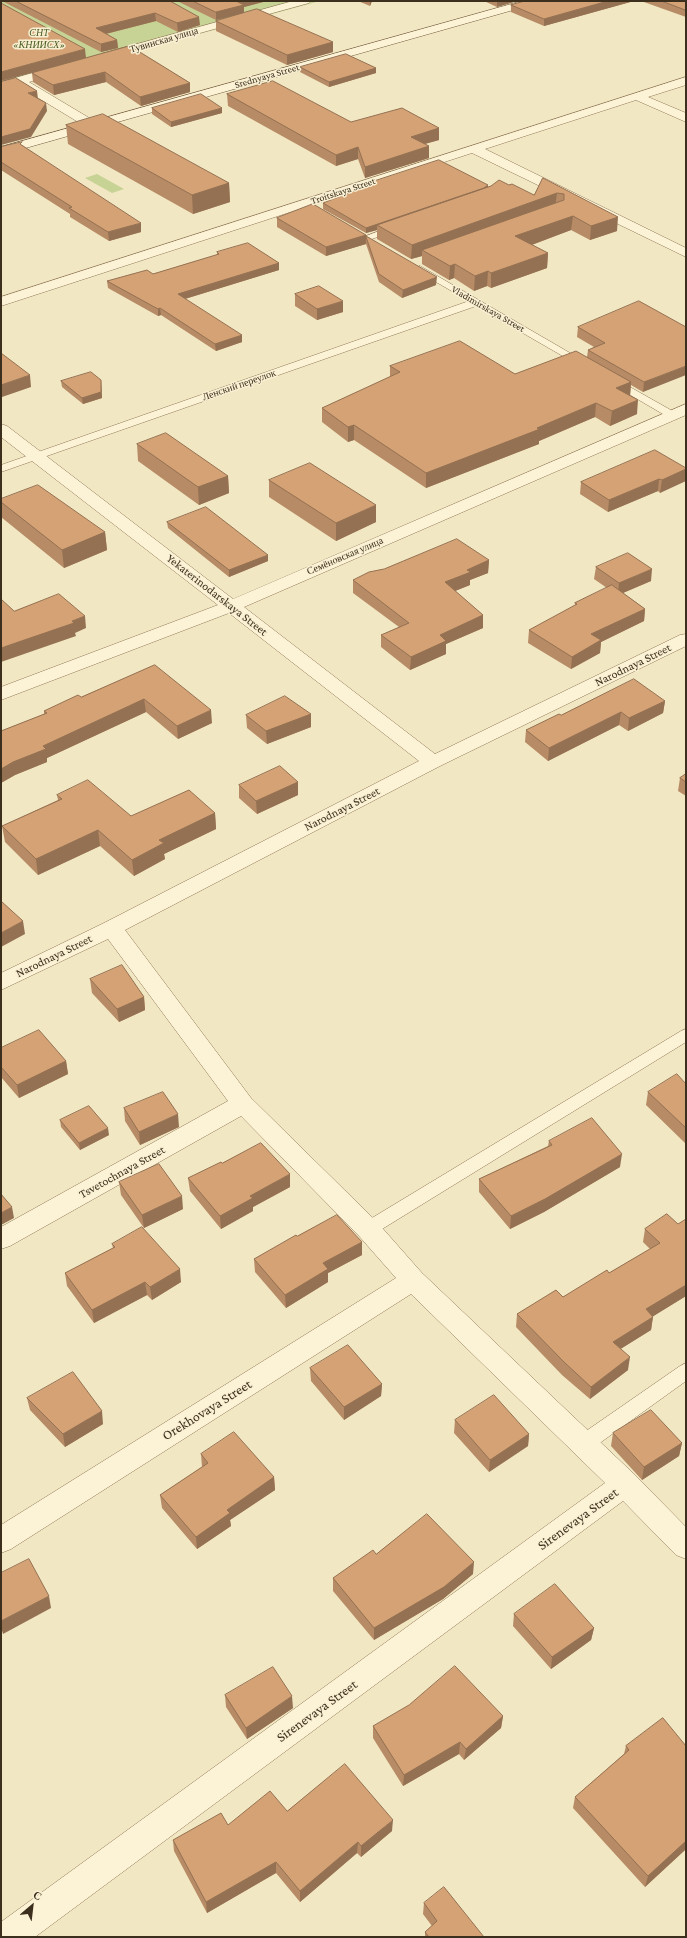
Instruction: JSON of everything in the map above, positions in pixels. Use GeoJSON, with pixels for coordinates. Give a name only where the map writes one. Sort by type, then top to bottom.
{"type":"FeatureCollection","features":[{"type":"Feature","properties":{"kind":"street","name":"Тувинская улица"},"geometry":{"type":"LineString","coordinates":[[94,58],[305,1]]}},
{"type":"Feature","properties":{"kind":"street","name":"Srednyaya Street"},"geometry":{"type":"LineString","coordinates":[[1,151],[534,1]]}},
{"type":"Feature","properties":{"kind":"street"},"geometry":{"type":"LineString","coordinates":[[200,19],[214,26]]}},
{"type":"Feature","properties":{"kind":"street"},"geometry":{"type":"LineString","coordinates":[[1,86],[70,66]]}},
{"type":"Feature","properties":{"kind":"street"},"geometry":{"type":"LineString","coordinates":[[18,81],[92,125]]}},
{"type":"Feature","properties":{"kind":"street","name":"Troitskaya Street"},"geometry":{"type":"LineString","coordinates":[[1,302],[686,81]]}},
{"type":"Feature","properties":{"kind":"street"},"geometry":{"type":"LineString","coordinates":[[638,97],[686,118]]}},
{"type":"Feature","properties":{"kind":"street"},"geometry":{"type":"LineString","coordinates":[[474,149],[686,253]]}},
{"type":"Feature","properties":{"kind":"street","name":"Семёновская улица"},"geometry":{"type":"LineString","coordinates":[[1,694],[232,606],[679,412]]}},
{"type":"Feature","properties":{"kind":"street","name":"Yekaterinodarskaya Street"},"geometry":{"type":"LineString","coordinates":[[1,430],[232,606],[433,762]]}},
{"type":"Feature","properties":{"kind":"street","name":"Narodnaya Street"},"geometry":{"type":"LineString","coordinates":[[1,982],[112,928],[433,762],[686,639]]}},
{"type":"Feature","properties":{"kind":"street"},"geometry":{"type":"LineString","coordinates":[[112,928],[243,1104],[368,1229],[413,1280],[625,1484],[686,1546]]}},
{"type":"Feature","properties":{"kind":"street","name":"Tsvetochnaya Street"},"geometry":{"type":"LineString","coordinates":[[1,1239],[243,1104]]}},
{"type":"Feature","properties":{"kind":"street","name":"Orekhovaya Street"},"geometry":{"type":"LineString","coordinates":[[1,1540],[413,1280]]}},
{"type":"Feature","properties":{"kind":"street","name":"Sirenevaya Street"},"geometry":{"type":"LineString","coordinates":[[8,1937],[625,1484]]}},
{"type":"Feature","properties":{"kind":"lane"},"geometry":{"type":"LineString","coordinates":[[438,160],[452,167]]}},
{"type":"Feature","properties":{"kind":"lane"},"geometry":{"type":"LineString","coordinates":[[304,203],[317,210]]}},
{"type":"Feature","properties":{"kind":"lane"},"geometry":{"type":"LineString","coordinates":[[366,238],[404,225]]}},
{"type":"Feature","properties":{"kind":"lane"},"geometry":{"type":"LineString","coordinates":[[354,232],[378,246]]}},
{"type":"Feature","properties":{"kind":"lane","name":"Vladimirskaya Street"},"geometry":{"type":"LineString","coordinates":[[415,262],[477,302],[591,368]]}},
{"type":"Feature","properties":{"kind":"lane","name":"Ленский переулок"},"geometry":{"type":"LineString","coordinates":[[1,469],[477,302]]}},
{"type":"Feature","properties":{"kind":"lane"},"geometry":{"type":"LineString","coordinates":[[605,376],[679,412]]}},
{"type":"Feature","properties":{"kind":"lane"},"geometry":{"type":"LineString","coordinates":[[368,1229],[686,1035]]}},
{"type":"Feature","properties":{"kind":"lane"},"geometry":{"type":"LineString","coordinates":[[583,1444],[686,1372]]}},
{"type":"Feature","properties":{"kind":"green space","name":"СНТ «КНИИСХ»"},"geometry":{"type":"Polygon","coordinates":[[[1,1],[320,1],[1,88],[1,1]]]}},
{"type":"Feature","properties":{"kind":"green space"},"geometry":{"type":"Polygon","coordinates":[[[97,174],[124,189],[112,193],[85,178],[97,174]]]}},
{"type":"Feature","properties":{"kind":"building"},"geometry":{"type":"Polygon","coordinates":[[[16,1],[170,1],[199,17],[177,23],[155,13],[96,28],[117,40],[101,44],[16,1]]]}},
{"type":"Feature","properties":{"kind":"building"},"geometry":{"type":"Polygon","coordinates":[[[193,1],[236,1],[244,5],[216,12],[193,1]]]}},
{"type":"Feature","properties":{"kind":"building"},"geometry":{"type":"Polygon","coordinates":[[[525,1],[608,1],[544,19],[511,5],[525,1]]]}},
{"type":"Feature","properties":{"kind":"building"},"geometry":{"type":"Polygon","coordinates":[[[662,1],[686,1],[686,10],[662,1]]]}},
{"type":"Feature","properties":{"kind":"building"},"geometry":{"type":"Polygon","coordinates":[[[1,3],[85,49],[1,72],[1,3]]]}},
{"type":"Feature","properties":{"kind":"building"},"geometry":{"type":"Polygon","coordinates":[[[257,9],[333,42],[287,55],[216,21],[257,9]]]}},
{"type":"Feature","properties":{"kind":"building"},"geometry":{"type":"Polygon","coordinates":[[[130,46],[190,83],[140,97],[105,72],[53,85],[32,73],[130,46]]]}},
{"type":"Feature","properties":{"kind":"building"},"geometry":{"type":"Polygon","coordinates":[[[346,54],[376,68],[329,82],[300,67],[346,54]]]}},
{"type":"Feature","properties":{"kind":"building"},"geometry":{"type":"Polygon","coordinates":[[[16,78],[37,91],[28,93],[46,103],[30,129],[1,137],[1,82],[16,78]]]}},
{"type":"Feature","properties":{"kind":"building"},"geometry":{"type":"Polygon","coordinates":[[[273,81],[351,122],[402,108],[439,128],[411,137],[429,146],[365,167],[358,147],[336,155],[227,94],[273,81]]]}},
{"type":"Feature","properties":{"kind":"building"},"geometry":{"type":"Polygon","coordinates":[[[201,94],[222,108],[171,122],[152,108],[201,94]]]}},
{"type":"Feature","properties":{"kind":"building"},"geometry":{"type":"Polygon","coordinates":[[[103,114],[229,183],[192,195],[66,125],[103,114]]]}},
{"type":"Feature","properties":{"kind":"building"},"geometry":{"type":"Polygon","coordinates":[[[22,142],[20,144],[141,223],[108,232],[69,208],[72,207],[1,162],[1,147],[22,142]]]}},
{"type":"Feature","properties":{"kind":"building"},"geometry":{"type":"Polygon","coordinates":[[[439,160],[488,185],[484,188],[366,228],[323,203],[369,185],[369,183],[439,160]]]}},
{"type":"Feature","properties":{"kind":"building"},"geometry":{"type":"Polygon","coordinates":[[[543,178],[618,217],[591,226],[573,216],[515,236],[548,253],[491,273],[488,271],[475,276],[455,264],[450,266],[422,250],[564,200],[564,194],[557,193],[412,245],[377,225],[491,186],[499,180],[509,185],[512,184],[534,195],[543,178]]]}},
{"type":"Feature","properties":{"kind":"building"},"geometry":{"type":"Polygon","coordinates":[[[313,204],[366,235],[326,247],[277,218],[313,204]]]}},
{"type":"Feature","properties":{"kind":"building"},"geometry":{"type":"Polygon","coordinates":[[[366,236],[437,277],[403,290],[379,274],[366,236]]]}},
{"type":"Feature","properties":{"kind":"building"},"geometry":{"type":"Polygon","coordinates":[[[248,243],[279,263],[178,294],[242,335],[215,344],[160,308],[158,309],[107,281],[147,270],[153,274],[219,254],[217,252],[248,243]]]}},
{"type":"Feature","properties":{"kind":"building"},"geometry":{"type":"Polygon","coordinates":[[[319,286],[343,301],[317,309],[295,294],[319,286]]]}},
{"type":"Feature","properties":{"kind":"building"},"geometry":{"type":"Polygon","coordinates":[[[639,301],[686,327],[686,366],[644,382],[588,350],[605,343],[578,327],[639,301]]]}},
{"type":"Feature","properties":{"kind":"building"},"geometry":{"type":"Polygon","coordinates":[[[460,341],[515,374],[576,351],[631,382],[616,388],[638,400],[612,411],[596,403],[537,428],[540,429],[426,473],[354,425],[348,427],[322,408],[400,372],[390,366],[460,341]]]}},
{"type":"Feature","properties":{"kind":"building"},"geometry":{"type":"Polygon","coordinates":[[[1,353],[30,375],[1,385],[1,353]]]}},
{"type":"Feature","properties":{"kind":"building"},"geometry":{"type":"Polygon","coordinates":[[[91,372],[101,380],[101,392],[82,398],[61,381],[91,372]]]}},
{"type":"Feature","properties":{"kind":"building"},"geometry":{"type":"Polygon","coordinates":[[[166,433],[228,476],[198,487],[137,444],[166,433]]]}},
{"type":"Feature","properties":{"kind":"building"},"geometry":{"type":"Polygon","coordinates":[[[655,450],[686,469],[662,480],[659,479],[609,500],[581,482],[655,450]]]}},
{"type":"Feature","properties":{"kind":"building"},"geometry":{"type":"Polygon","coordinates":[[[310,463],[376,505],[336,523],[269,480],[310,463]]]}},
{"type":"Feature","properties":{"kind":"building"},"geometry":{"type":"Polygon","coordinates":[[[38,485],[105,532],[62,550],[1,502],[1,499],[38,485]]]}},
{"type":"Feature","properties":{"kind":"building"},"geometry":{"type":"Polygon","coordinates":[[[206,507],[268,555],[229,570],[167,522],[206,507]]]}},
{"type":"Feature","properties":{"kind":"building"},"geometry":{"type":"Polygon","coordinates":[[[457,539],[489,560],[467,570],[471,572],[445,582],[483,615],[440,635],[446,641],[411,657],[381,635],[409,623],[353,580],[369,572],[384,569],[457,539]]]}},
{"type":"Feature","properties":{"kind":"building"},"geometry":{"type":"Polygon","coordinates":[[[628,553],[652,569],[619,583],[596,567],[628,553]]]}},
{"type":"Feature","properties":{"kind":"building"},"geometry":{"type":"Polygon","coordinates":[[[612,585],[645,609],[591,634],[601,640],[572,657],[529,630],[577,604],[575,603],[612,585]]]}},
{"type":"Feature","properties":{"kind":"building"},"geometry":{"type":"Polygon","coordinates":[[[59,594],[85,616],[72,621],[74,623],[1,648],[1,599],[14,611],[59,594]]]}},
{"type":"Feature","properties":{"kind":"building"},"geometry":{"type":"Polygon","coordinates":[[[155,665],[211,710],[177,726],[144,699],[43,746],[46,749],[13,762],[1,769],[1,731],[47,713],[44,711],[78,695],[81,697],[155,665]]]}},
{"type":"Feature","properties":{"kind":"building"},"geometry":{"type":"Polygon","coordinates":[[[634,679],[665,701],[629,718],[621,712],[549,748],[526,730],[559,714],[561,715],[634,679]]]}},
{"type":"Feature","properties":{"kind":"building"},"geometry":{"type":"Polygon","coordinates":[[[285,696],[311,714],[266,731],[246,715],[285,696]]]}},
{"type":"Feature","properties":{"kind":"building"},"geometry":{"type":"Polygon","coordinates":[[[280,766],[298,782],[256,801],[239,785],[280,766]]]}},
{"type":"Feature","properties":{"kind":"building"},"geometry":{"type":"Polygon","coordinates":[[[686,774],[686,782],[680,778],[686,774]]]}},
{"type":"Feature","properties":{"kind":"building"},"geometry":{"type":"Polygon","coordinates":[[[88,780],[131,816],[189,790],[215,813],[159,840],[164,843],[132,860],[98,830],[36,859],[2,826],[62,799],[57,795],[88,780]]]}},
{"type":"Feature","properties":{"kind":"building"},"geometry":{"type":"Polygon","coordinates":[[[1,901],[23,921],[1,933],[1,901]]]}},
{"type":"Feature","properties":{"kind":"building"},"geometry":{"type":"Polygon","coordinates":[[[122,965],[144,997],[117,1009],[90,979],[122,965]]]}},
{"type":"Feature","properties":{"kind":"building"},"geometry":{"type":"Polygon","coordinates":[[[39,1030],[66,1061],[17,1085],[1,1067],[1,1048],[39,1030]]]}},
{"type":"Feature","properties":{"kind":"building"},"geometry":{"type":"Polygon","coordinates":[[[677,1074],[686,1084],[686,1128],[648,1092],[677,1074]]]}},
{"type":"Feature","properties":{"kind":"building"},"geometry":{"type":"Polygon","coordinates":[[[163,1092],[178,1114],[139,1132],[124,1108],[163,1092]]]}},
{"type":"Feature","properties":{"kind":"building"},"geometry":{"type":"Polygon","coordinates":[[[89,1106],[108,1128],[79,1143],[60,1120],[89,1106]]]}},
{"type":"Feature","properties":{"kind":"building"},"geometry":{"type":"Polygon","coordinates":[[[592,1118],[622,1154],[545,1199],[511,1216],[479,1179],[552,1145],[549,1141],[592,1118]]]}},
{"type":"Feature","properties":{"kind":"building"},"geometry":{"type":"Polygon","coordinates":[[[261,1143],[290,1174],[250,1196],[253,1198],[220,1216],[188,1178],[261,1143]]]}},
{"type":"Feature","properties":{"kind":"building"},"geometry":{"type":"Polygon","coordinates":[[[159,1164],[182,1196],[142,1215],[119,1182],[159,1164]]]}},
{"type":"Feature","properties":{"kind":"building"},"geometry":{"type":"Polygon","coordinates":[[[1,1194],[12,1207],[1,1213],[1,1194]]]}},
{"type":"Feature","properties":{"kind":"building"},"geometry":{"type":"Polygon","coordinates":[[[667,1214],[678,1224],[686,1219],[686,1285],[646,1309],[653,1317],[613,1342],[630,1357],[591,1387],[517,1314],[556,1290],[563,1297],[607,1270],[609,1273],[660,1243],[645,1229],[667,1214]]]}},
{"type":"Feature","properties":{"kind":"building"},"geometry":{"type":"Polygon","coordinates":[[[337,1215],[362,1242],[323,1263],[328,1269],[285,1295],[254,1259],[296,1235],[297,1236],[337,1215]]]}},
{"type":"Feature","properties":{"kind":"building"},"geometry":{"type":"Polygon","coordinates":[[[142,1227],[180,1269],[150,1287],[145,1282],[92,1310],[65,1273],[115,1247],[112,1244],[142,1227]]]}},
{"type":"Feature","properties":{"kind":"building"},"geometry":{"type":"Polygon","coordinates":[[[348,1345],[382,1384],[344,1407],[310,1368],[348,1345]]]}},
{"type":"Feature","properties":{"kind":"building"},"geometry":{"type":"Polygon","coordinates":[[[73,1372],[102,1411],[63,1434],[27,1398],[73,1372]]]}},
{"type":"Feature","properties":{"kind":"building"},"geometry":{"type":"Polygon","coordinates":[[[494,1395],[529,1434],[490,1460],[455,1420],[494,1395]]]}},
{"type":"Feature","properties":{"kind":"building"},"geometry":{"type":"Polygon","coordinates":[[[651,1410],[682,1443],[644,1467],[613,1433],[651,1410]]]}},
{"type":"Feature","properties":{"kind":"building"},"geometry":{"type":"Polygon","coordinates":[[[234,1432],[274,1477],[227,1510],[230,1513],[196,1537],[160,1495],[208,1463],[201,1454],[234,1432]]]}},
{"type":"Feature","properties":{"kind":"building"},"geometry":{"type":"Polygon","coordinates":[[[427,1514],[474,1562],[444,1587],[374,1628],[333,1578],[373,1550],[376,1554],[427,1514]]]}},
{"type":"Feature","properties":{"kind":"building"},"geometry":{"type":"Polygon","coordinates":[[[29,1559],[49,1596],[1,1621],[1,1573],[29,1559]]]}},
{"type":"Feature","properties":{"kind":"building"},"geometry":{"type":"Polygon","coordinates":[[[555,1584],[594,1628],[552,1657],[514,1614],[555,1584]]]}},
{"type":"Feature","properties":{"kind":"building"},"geometry":{"type":"Polygon","coordinates":[[[455,1666],[503,1716],[466,1749],[460,1742],[404,1775],[373,1726],[409,1705],[455,1666]]]}},
{"type":"Feature","properties":{"kind":"building"},"geometry":{"type":"Polygon","coordinates":[[[273,1667],[292,1696],[246,1728],[225,1695],[273,1667]]]}},
{"type":"Feature","properties":{"kind":"building"},"geometry":{"type":"Polygon","coordinates":[[[663,1718],[686,1746],[686,1841],[648,1876],[575,1797],[629,1750],[626,1746],[663,1718]]]}},
{"type":"Feature","properties":{"kind":"building"},"geometry":{"type":"Polygon","coordinates":[[[345,1764],[393,1820],[361,1846],[358,1842],[300,1891],[276,1862],[206,1902],[173,1840],[221,1813],[228,1825],[270,1791],[287,1811],[345,1764]]]}},
{"type":"Feature","properties":{"kind":"building"},"geometry":{"type":"Polygon","coordinates":[[[444,1887],[484,1937],[429,1937],[425,1932],[437,1921],[424,1903],[444,1887]]]}}]}
